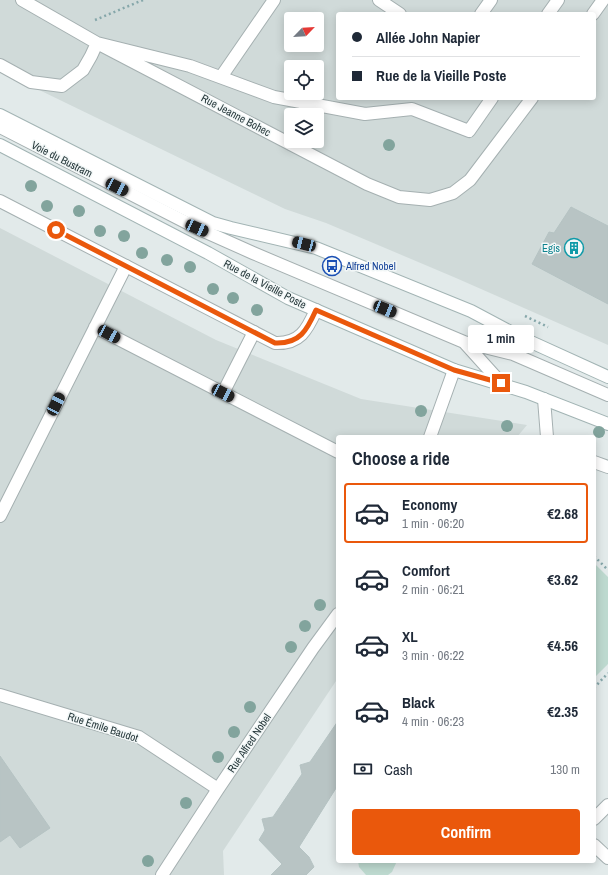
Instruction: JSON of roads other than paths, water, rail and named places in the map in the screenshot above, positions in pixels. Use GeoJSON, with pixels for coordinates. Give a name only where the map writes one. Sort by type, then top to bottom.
{"type":"FeatureCollection","features":[{"type":"Feature","properties":{"kind":"main road","name":"Rue Jeanne Bohec"},"geometry":{"type":"LineString","coordinates":[[22,0],[97,43],[367,184],[399,197],[430,200],[453,193],[470,180],[511,128],[531,100]]}},
{"type":"Feature","properties":{"kind":"main road"},"geometry":{"type":"LineString","coordinates":[[221,77],[274,0]]}},
{"type":"Feature","properties":{"kind":"main road"},"geometry":{"type":"LineString","coordinates":[[379,0],[397,12]]}},
{"type":"Feature","properties":{"kind":"main road"},"geometry":{"type":"LineString","coordinates":[[482,12],[491,0]]}},
{"type":"Feature","properties":{"kind":"main road"},"geometry":{"type":"LineString","coordinates":[[549,12],[558,0]]}},
{"type":"Feature","properties":{"kind":"main road"},"geometry":{"type":"LineString","coordinates":[[594,12],[603,0]]}},
{"type":"Feature","properties":{"kind":"main road"},"geometry":{"type":"LineString","coordinates":[[0,65],[31,82],[62,86],[83,70],[92,56],[97,43],[190,66],[274,97],[365,114],[412,110],[469,131],[491,100]]}},
{"type":"Feature","properties":{"kind":"main road"},"geometry":{"type":"LineString","coordinates":[[0,115],[213,223],[316,248],[471,311],[520,337],[608,377]]}},
{"type":"Feature","properties":{"kind":"main road","name":"Voie du Bustram"},"geometry":{"type":"LineString","coordinates":[[0,127],[197,228],[253,253],[464,342],[513,354],[608,395]]}},
{"type":"Feature","properties":{"kind":"main road","name":"Rue de la Vieille Poste"},"geometry":{"type":"LineString","coordinates":[[0,145],[208,253],[288,298],[454,370],[501,383],[608,424]]}},
{"type":"Feature","properties":{"kind":"main road"},"geometry":{"type":"LineString","coordinates":[[0,201],[275,343],[293,341],[306,330],[316,310]]}},
{"type":"Feature","properties":{"kind":"main road","name":"Voie du Bustram"},"geometry":{"type":"LineString","coordinates":[[213,223],[253,253]]}},
{"type":"Feature","properties":{"kind":"main road"},"geometry":{"type":"LineString","coordinates":[[0,516],[126,266]]}},
{"type":"Feature","properties":{"kind":"main road"},"geometry":{"type":"LineString","coordinates":[[95,327],[336,451]]}},
{"type":"Feature","properties":{"kind":"main road"},"geometry":{"type":"LineString","coordinates":[[223,393],[254,332]]}},
{"type":"Feature","properties":{"kind":"main road","name":"Voie du Bustram"},"geometry":{"type":"LineString","coordinates":[[464,342],[501,383]]}},
{"type":"Feature","properties":{"kind":"main road"},"geometry":{"type":"LineString","coordinates":[[431,435],[454,370]]}},
{"type":"Feature","properties":{"kind":"main road"},"geometry":{"type":"LineString","coordinates":[[544,399],[547,435]]}},
{"type":"Feature","properties":{"kind":"main road"},"geometry":{"type":"LineString","coordinates":[[596,463],[608,467]]}},
{"type":"Feature","properties":{"kind":"main road","name":"Rue Alfred Nobel"},"geometry":{"type":"LineString","coordinates":[[167,873],[218,789],[313,648],[336,617]]}},
{"type":"Feature","properties":{"kind":"main road","name":"Rue Émile Baudot"},"geometry":{"type":"LineString","coordinates":[[0,695],[139,737],[218,789]]}},
{"type":"Feature","properties":{"kind":"main road"},"geometry":{"type":"LineString","coordinates":[[596,817],[608,805]]}},
{"type":"Feature","properties":{"kind":"main road"},"geometry":{"type":"LineString","coordinates":[[596,847],[608,858]]}},
{"type":"Feature","properties":{"kind":"place","name":"Egis"},"geometry":{"type":"Point","coordinates":[574,248]}},
{"type":"Feature","properties":{"kind":"place","name":"Alfred Nobel"},"geometry":{"type":"Point","coordinates":[332,266]}}]}
